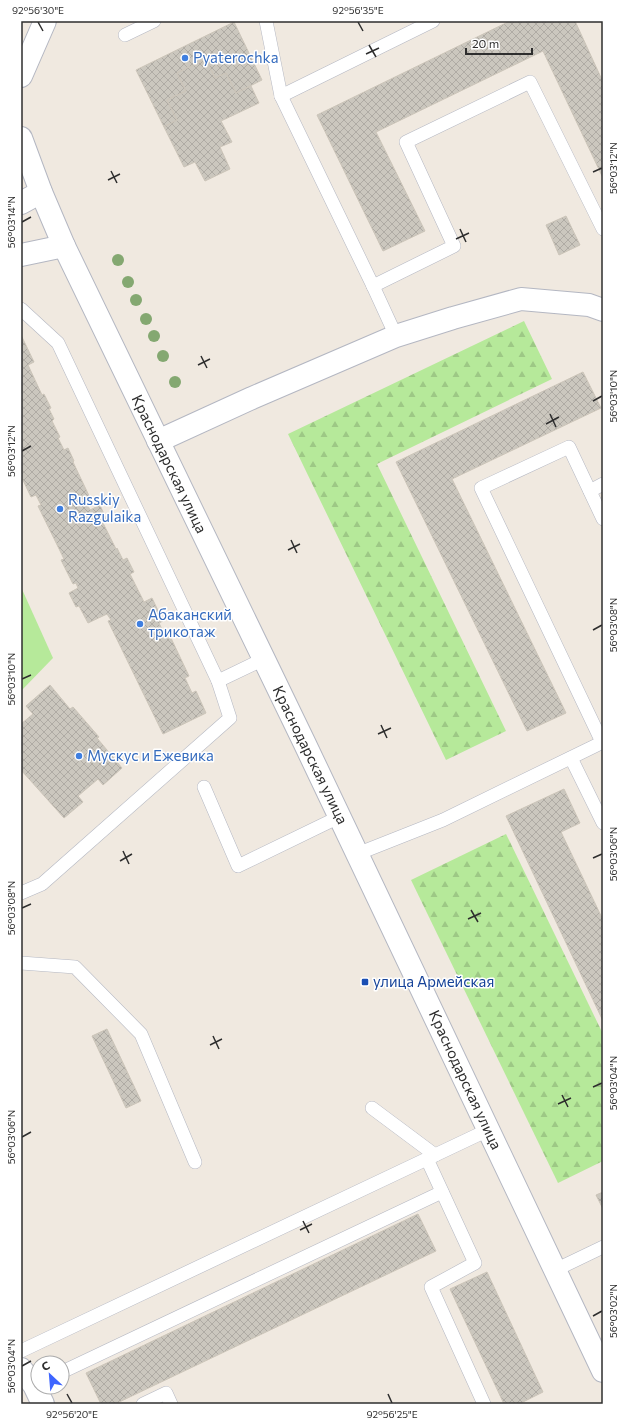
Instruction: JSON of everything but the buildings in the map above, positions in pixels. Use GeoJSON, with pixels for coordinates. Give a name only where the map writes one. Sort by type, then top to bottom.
{"type":"FeatureCollection","features":[{"type":"Feature","properties":{"kind":"main road"},"geometry":{"type":"LineString","coordinates":[[21,76],[45,21]]}},
{"type":"Feature","properties":{"kind":"main road","name":"Краснодарская улица"},"geometry":{"type":"LineString","coordinates":[[21,138],[41,192],[64,246],[264,659],[603,1372]]}},
{"type":"Feature","properties":{"kind":"main road"},"geometry":{"type":"LineString","coordinates":[[21,204],[41,192]]}},
{"type":"Feature","properties":{"kind":"main road"},"geometry":{"type":"LineString","coordinates":[[21,255],[64,246]]}},
{"type":"Feature","properties":{"kind":"main road"},"geometry":{"type":"LineString","coordinates":[[158,441],[252,398],[396,336],[521,299],[589,305],[603,310]]}},
{"type":"Feature","properties":{"kind":"lane"},"geometry":{"type":"LineString","coordinates":[[126,35],[154,21]]}},
{"type":"Feature","properties":{"kind":"lane"},"geometry":{"type":"LineString","coordinates":[[266,21],[281,96],[396,336]]}},
{"type":"Feature","properties":{"kind":"lane"},"geometry":{"type":"LineString","coordinates":[[281,96],[433,21]]}},
{"type":"Feature","properties":{"kind":"lane"},"geometry":{"type":"LineString","coordinates":[[373,286],[454,246],[406,142],[530,82],[603,229]]}},
{"type":"Feature","properties":{"kind":"lane"},"geometry":{"type":"LineString","coordinates":[[21,309],[58,343],[218,681],[230,718],[42,884],[21,894]]}},
{"type":"Feature","properties":{"kind":"lane"},"geometry":{"type":"LineString","coordinates":[[357,854],[443,820],[602,742],[481,488],[569,447],[603,520]]}},
{"type":"Feature","properties":{"kind":"lane"},"geometry":{"type":"LineString","coordinates":[[590,491],[603,484]]}},
{"type":"Feature","properties":{"kind":"lane"},"geometry":{"type":"LineString","coordinates":[[218,681],[264,659]]}},
{"type":"Feature","properties":{"kind":"lane"},"geometry":{"type":"LineString","coordinates":[[571,758],[603,823]]}},
{"type":"Feature","properties":{"kind":"lane"},"geometry":{"type":"LineString","coordinates":[[204,787],[238,866],[339,816]]}},
{"type":"Feature","properties":{"kind":"lane"},"geometry":{"type":"LineString","coordinates":[[21,963],[75,967],[140,1034],[195,1162]]}},
{"type":"Feature","properties":{"kind":"lane"},"geometry":{"type":"LineString","coordinates":[[372,1108],[431,1157],[442,1192],[475,1264],[432,1287],[484,1404]]}},
{"type":"Feature","properties":{"kind":"lane"},"geometry":{"type":"LineString","coordinates":[[21,1351],[488,1130]]}},
{"type":"Feature","properties":{"kind":"lane"},"geometry":{"type":"LineString","coordinates":[[70,1368],[442,1192]]}},
{"type":"Feature","properties":{"kind":"lane"},"geometry":{"type":"LineString","coordinates":[[555,1270],[603,1247]]}},
{"type":"Feature","properties":{"kind":"lane"},"geometry":{"type":"LineString","coordinates":[[143,1404],[166,1393],[171,1404]]}},
{"type":"Feature","properties":{"kind":"green space"},"geometry":{"type":"Polygon","coordinates":[[[524,321],[552,379],[377,464],[506,731],[446,760],[288,434],[524,321]]]}},
{"type":"Feature","properties":{"kind":"green space"},"geometry":{"type":"Polygon","coordinates":[[[21,587],[53,658],[21,691],[21,587]]]}},
{"type":"Feature","properties":{"kind":"green space"},"geometry":{"type":"Polygon","coordinates":[[[506,834],[603,1034],[603,1161],[558,1183],[411,880],[506,834]]]}},
{"type":"Feature","properties":{"kind":"place","name":"Pyaterochka"},"geometry":{"type":"Point","coordinates":[185,58]}},
{"type":"Feature","properties":{"kind":"place","name":"Russkiy Razgulaika"},"geometry":{"type":"Point","coordinates":[60,509]}},
{"type":"Feature","properties":{"kind":"place","name":"Абаканский трикотаж"},"geometry":{"type":"Point","coordinates":[140,624]}},
{"type":"Feature","properties":{"kind":"place","name":"Мускус и Ежевика"},"geometry":{"type":"Point","coordinates":[79,756]}},
{"type":"Feature","properties":{"kind":"place","name":"улица Армейская"},"geometry":{"type":"Point","coordinates":[365,982]}}]}
